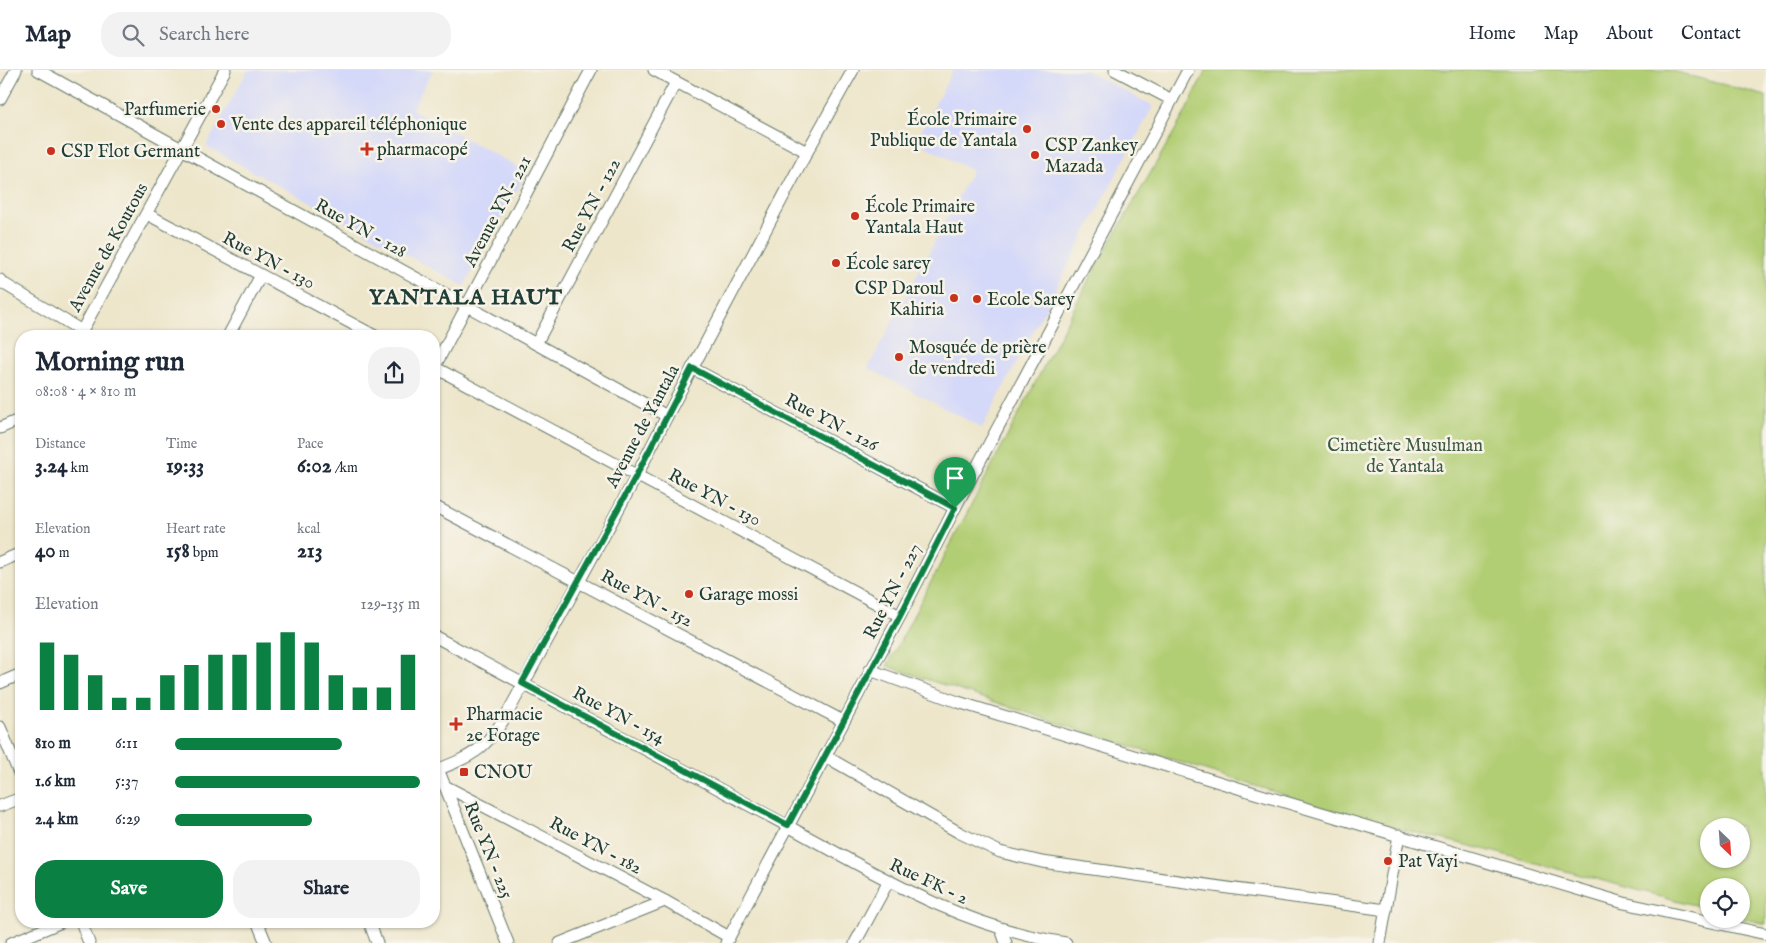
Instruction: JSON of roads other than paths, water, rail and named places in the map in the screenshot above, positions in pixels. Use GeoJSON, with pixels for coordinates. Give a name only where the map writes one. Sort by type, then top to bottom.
{"type":"FeatureCollection","features":[{"type":"Feature","properties":{"kind":"street"},"geometry":{"type":"LineString","coordinates":[[0,99],[16,70]]}},
{"type":"Feature","properties":{"kind":"street","name":"Rue YN - 128"},"geometry":{"type":"LineString","coordinates":[[38,70],[667,416]]}},
{"type":"Feature","properties":{"kind":"street","name":"Avenue de Koutous"},"geometry":{"type":"LineString","coordinates":[[83,330],[225,70]]}},
{"type":"Feature","properties":{"kind":"street","name":"Avenue YN- 221"},"geometry":{"type":"LineString","coordinates":[[440,357],[592,70]]}},
{"type":"Feature","properties":{"kind":"street"},"geometry":{"type":"LineString","coordinates":[[654,70],[807,152]]}},
{"type":"Feature","properties":{"kind":"street","name":"Avenue de Yantala"},"geometry":{"type":"LineString","coordinates":[[440,768],[470,756],[485,745],[506,716],[522,683],[636,476],[807,152],[854,70]]}},
{"type":"Feature","properties":{"kind":"street"},"geometry":{"type":"LineString","coordinates":[[1115,70],[1172,100]]}},
{"type":"Feature","properties":{"kind":"street","name":"Rue YN - 227"},"geometry":{"type":"LineString","coordinates":[[727,940],[1188,70]]}},
{"type":"Feature","properties":{"kind":"street","name":"Rue YN - 122"},"geometry":{"type":"LineString","coordinates":[[536,344],[676,82]]}},
{"type":"Feature","properties":{"kind":"street","name":"Rue YN - 130"},"geometry":{"type":"LineString","coordinates":[[147,214],[260,275],[355,330]]}},
{"type":"Feature","properties":{"kind":"street"},"geometry":{"type":"LineString","coordinates":[[231,330],[260,275]]}},
{"type":"Feature","properties":{"kind":"street"},"geometry":{"type":"LineString","coordinates":[[0,281],[75,330]]}},
{"type":"Feature","properties":{"kind":"street","name":"Rue YN - 126"},"geometry":{"type":"LineString","coordinates":[[692,368],[955,508]]}},
{"type":"Feature","properties":{"kind":"street","name":"Rue YN - 130"},"geometry":{"type":"LineString","coordinates":[[440,371],[900,616]]}},
{"type":"Feature","properties":{"kind":"street"},"geometry":{"type":"LineString","coordinates":[[0,428],[15,421]]}},
{"type":"Feature","properties":{"kind":"street","name":"Rue YN - 152"},"geometry":{"type":"LineString","coordinates":[[440,509],[843,721]]}},
{"type":"Feature","properties":{"kind":"street"},"geometry":{"type":"LineString","coordinates":[[0,562],[15,556]]}},
{"type":"Feature","properties":{"kind":"street","name":"Rue YN - 154"},"geometry":{"type":"LineString","coordinates":[[440,639],[788,825]]}},
{"type":"Feature","properties":{"kind":"street"},"geometry":{"type":"LineString","coordinates":[[870,670],[958,702],[1248,791],[1624,902],[1766,934]]}},
{"type":"Feature","properties":{"kind":"street"},"geometry":{"type":"LineString","coordinates":[[0,683],[15,677]]}},
{"type":"Feature","properties":{"kind":"street"},"geometry":{"type":"LineString","coordinates":[[0,726],[15,763]]}},
{"type":"Feature","properties":{"kind":"street"},"geometry":{"type":"LineString","coordinates":[[825,756],[960,833],[1000,852],[1042,862],[1386,910]]}},
{"type":"Feature","properties":{"kind":"street","name":"Rue YN - 225"},"geometry":{"type":"LineString","coordinates":[[440,777],[508,943]]}},
{"type":"Feature","properties":{"kind":"street","name":"Rue YN - 182"},"geometry":{"type":"LineString","coordinates":[[445,786],[665,901],[727,940]]}},
{"type":"Feature","properties":{"kind":"street"},"geometry":{"type":"LineString","coordinates":[[0,806],[15,800]]}},
{"type":"Feature","properties":{"kind":"street","name":"Rue FK - 2"},"geometry":{"type":"LineString","coordinates":[[788,825],[888,882],[966,917],[1001,930],[1066,943]]}},
{"type":"Feature","properties":{"kind":"street"},"geometry":{"type":"LineString","coordinates":[[1380,943],[1399,835]]}},
{"type":"Feature","properties":{"kind":"street"},"geometry":{"type":"LineString","coordinates":[[855,943],[888,882]]}},
{"type":"Feature","properties":{"kind":"street"},"geometry":{"type":"LineString","coordinates":[[560,943],[665,901]]}},
{"type":"Feature","properties":{"kind":"street"},"geometry":{"type":"LineString","coordinates":[[11,943],[47,928]]}},
{"type":"Feature","properties":{"kind":"street"},"geometry":{"type":"LineString","coordinates":[[83,928],[89,943]]}},
{"type":"Feature","properties":{"kind":"street"},"geometry":{"type":"LineString","coordinates":[[260,928],[266,943]]}},
{"type":"Feature","properties":{"kind":"street"},"geometry":{"type":"LineString","coordinates":[[372,928],[378,943]]}},
{"type":"Feature","properties":{"kind":"street"},"geometry":{"type":"LineString","coordinates":[[1001,930],[1006,943]]}},
{"type":"Feature","properties":{"kind":"place","name":"Parfumerie"},"geometry":{"type":"Point","coordinates":[216,109]}},
{"type":"Feature","properties":{"kind":"place","name":"Vente des appareil téléphonique"},"geometry":{"type":"Point","coordinates":[221,124]}},
{"type":"Feature","properties":{"kind":"place","name":"École Primaire Publique de Yantala"},"geometry":{"type":"Point","coordinates":[1027,129]}},
{"type":"Feature","properties":{"kind":"place","name":"pharmacopé"},"geometry":{"type":"Point","coordinates":[367,149]}},
{"type":"Feature","properties":{"kind":"place","name":"CSP Flot Germant"},"geometry":{"type":"Point","coordinates":[51,151]}},
{"type":"Feature","properties":{"kind":"place","name":"CSP Zankey Mazada"},"geometry":{"type":"Point","coordinates":[1035,155]}},
{"type":"Feature","properties":{"kind":"place","name":"École Primaire Yantala Haut"},"geometry":{"type":"Point","coordinates":[855,216]}},
{"type":"Feature","properties":{"kind":"place","name":"École sarey"},"geometry":{"type":"Point","coordinates":[836,263]}},
{"type":"Feature","properties":{"kind":"place","name":"CSP Daroul Kahiria"},"geometry":{"type":"Point","coordinates":[954,298]}},
{"type":"Feature","properties":{"kind":"place","name":"Ecole Sarey"},"geometry":{"type":"Point","coordinates":[977,299]}},
{"type":"Feature","properties":{"kind":"place","name":"Mosquée de prière de vendredi"},"geometry":{"type":"Point","coordinates":[899,357]}},
{"type":"Feature","properties":{"kind":"place","name":"Garage mossi"},"geometry":{"type":"Point","coordinates":[689,594]}},
{"type":"Feature","properties":{"kind":"place","name":"Pharmacie 2e Forage"},"geometry":{"type":"Point","coordinates":[456,724]}},
{"type":"Feature","properties":{"kind":"place","name":"CNOU"},"geometry":{"type":"Point","coordinates":[464,772]}},
{"type":"Feature","properties":{"kind":"place","name":"Pat Vayi"},"geometry":{"type":"Point","coordinates":[1388,861]}},
{"type":"Feature","properties":{"kind":"district","name":"YANTALA HAUT"},"geometry":{"type":"Point","coordinates":[466,296]}},
{"type":"Feature","properties":{"kind":"park label","name":"Cimetière Musulman de Yantala"},"geometry":{"type":"Point","coordinates":[1405,455]}}]}
